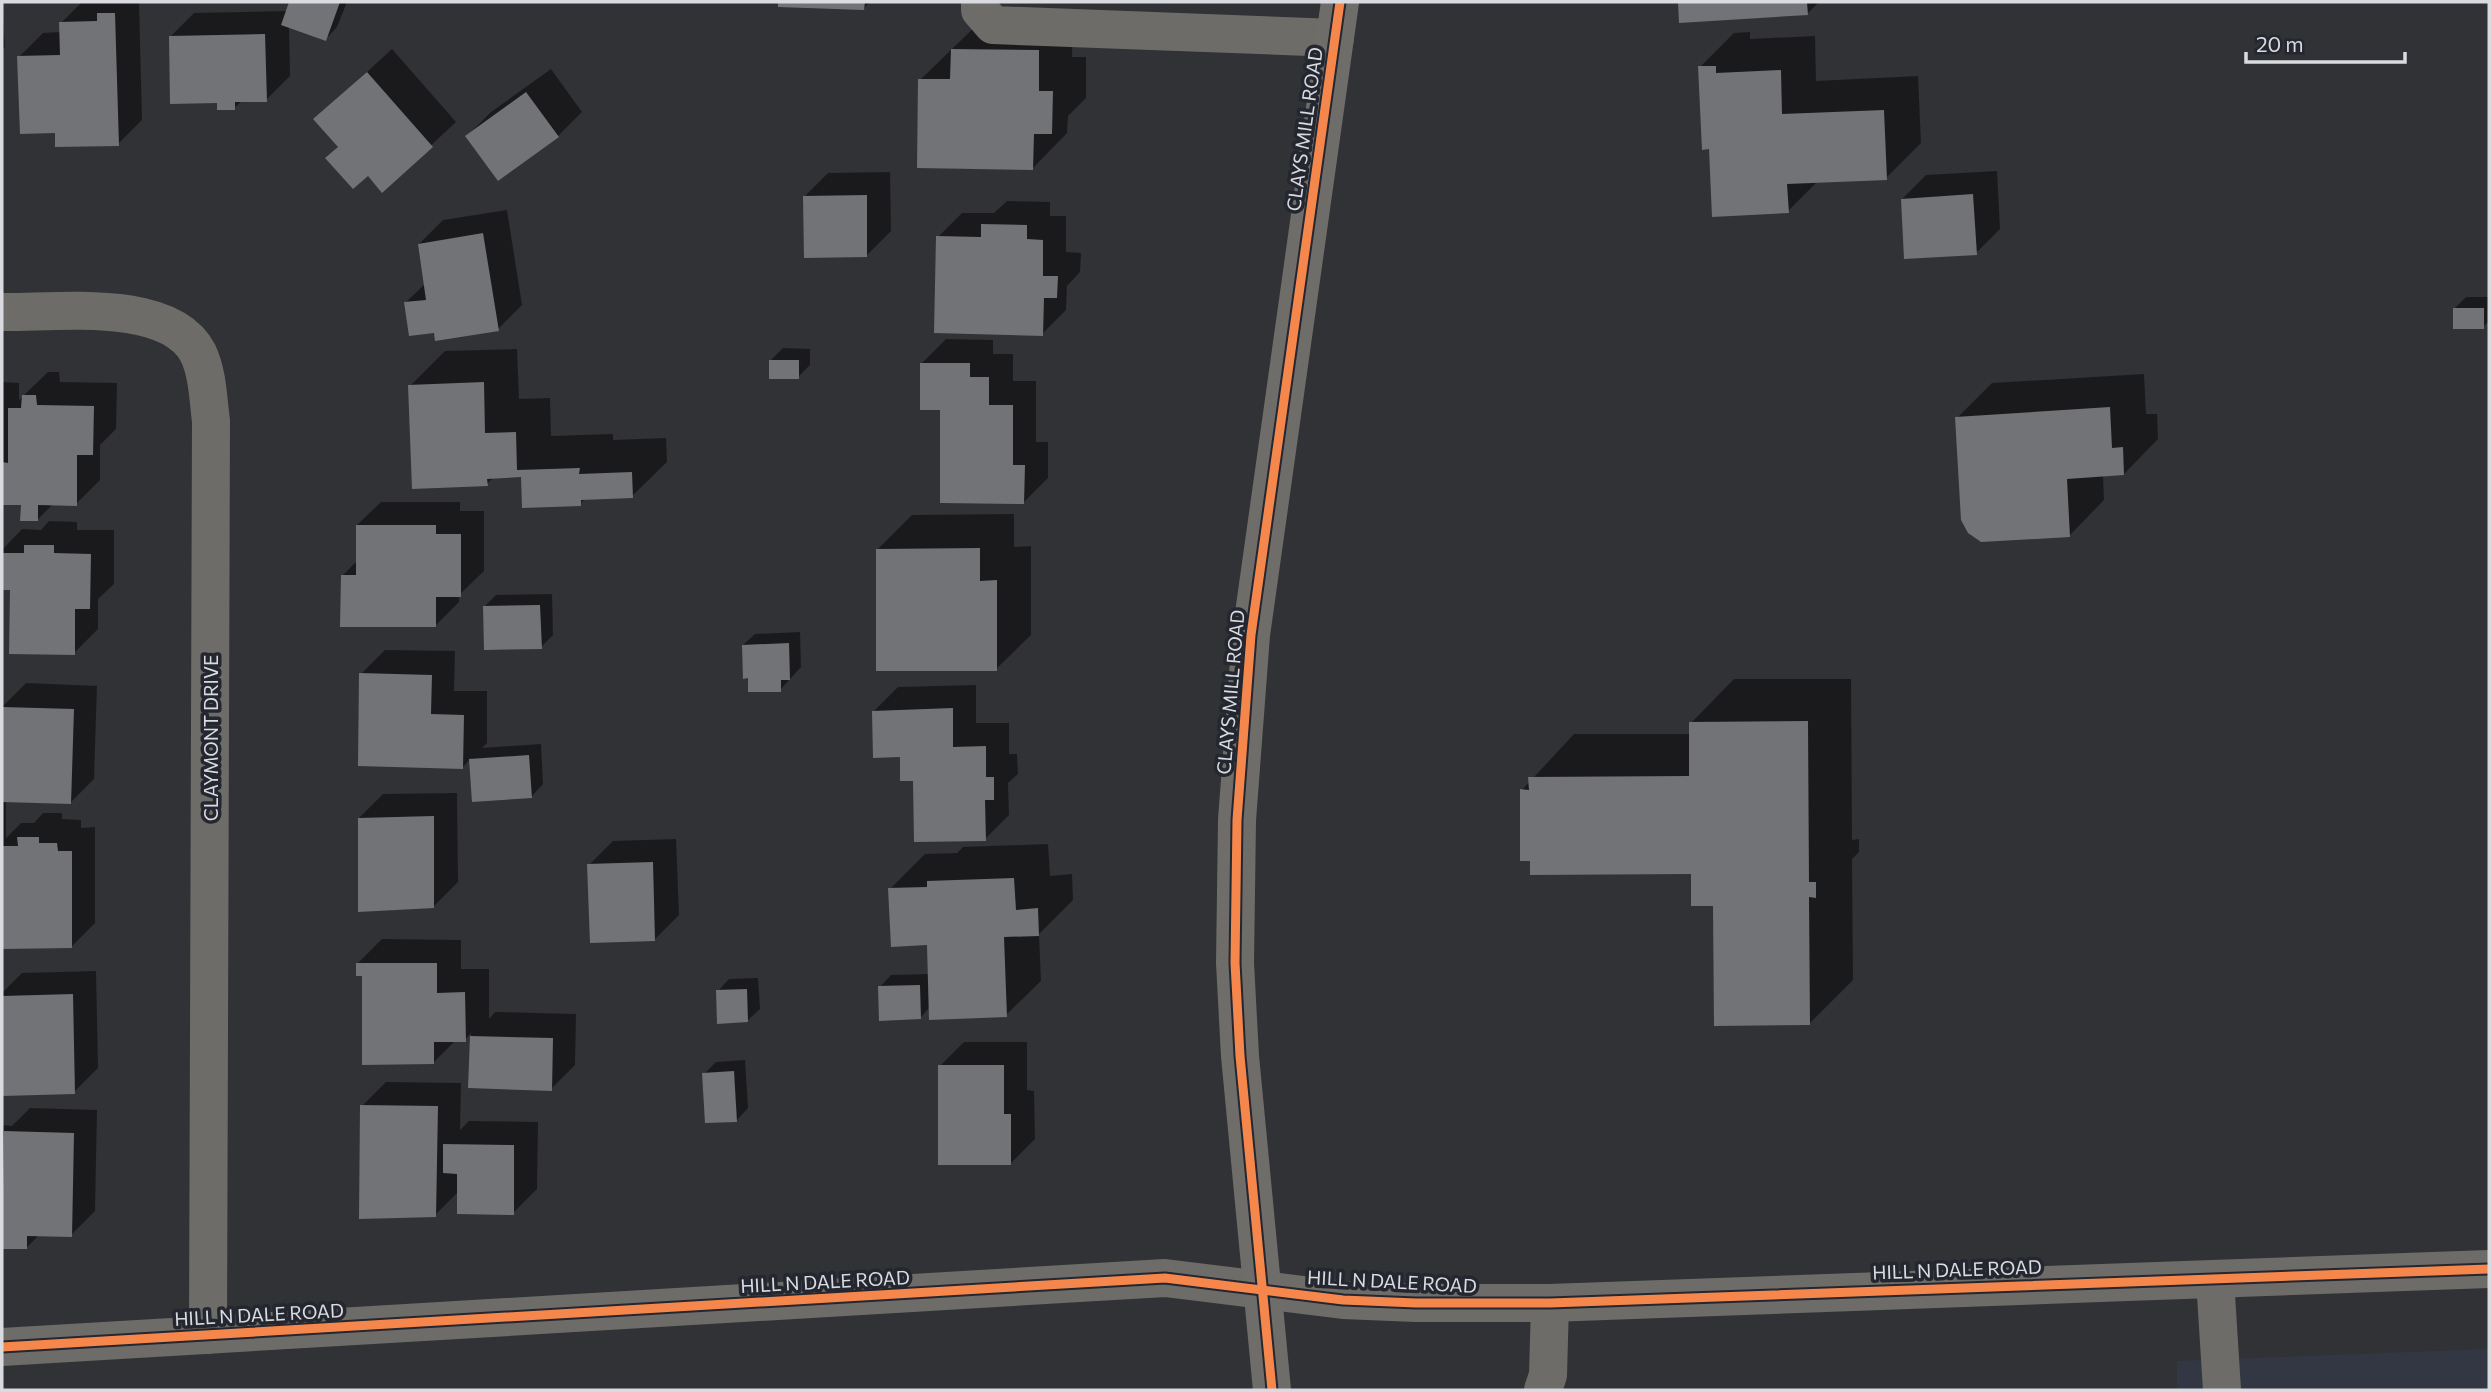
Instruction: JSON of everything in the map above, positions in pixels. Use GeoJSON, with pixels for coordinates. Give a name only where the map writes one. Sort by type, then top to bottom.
{"type":"FeatureCollection","features":[{"type":"Feature","properties":{"kind":"main road","name":"CLAYS MILL ROAD"},"geometry":{"type":"LineString","coordinates":[[1272,1390],[1261,1289],[1235,963],[1237,820],[1251,635],[1338,20]]}},
{"type":"Feature","properties":{"kind":"street"},"geometry":{"type":"LineString","coordinates":[[979,2],[980,10],[993,25],[1338,20]]}},
{"type":"Feature","properties":{"kind":"street","name":"CLAYMONT DRIVE"},"geometry":{"type":"LineString","coordinates":[[2,312],[121,313],[146,317],[184,334],[197,351],[204,369],[211,421],[208,1335]]}},
{"type":"Feature","properties":{"kind":"street","name":"HILL N DALE ROAD"},"geometry":{"type":"LineString","coordinates":[[2,1347],[1164,1278],[1343,1300],[1550,1303],[2176,1278],[2215,1279],[2489,1269]]}},
{"type":"Feature","properties":{"kind":"street"},"geometry":{"type":"LineString","coordinates":[[2215,1279],[2222,1390]]}},
{"type":"Feature","properties":{"kind":"street"},"geometry":{"type":"LineString","coordinates":[[1543,1390],[1548,1375],[1550,1303]]}},
{"type":"Feature","properties":{"kind":"shaded area"},"geometry":{"type":"Polygon","coordinates":[[[2489,1349],[2489,1390],[2177,1390],[2177,1361],[2489,1349]]]}},
{"type":"Feature","properties":{"kind":"building"},"geometry":{"type":"Polygon","coordinates":[[[289,2],[340,2],[326,41],[281,25],[289,2]]]}},
{"type":"Feature","properties":{"kind":"building"},"geometry":{"type":"Polygon","coordinates":[[[778,2],[865,2],[864,10],[778,7],[778,2]]]}},
{"type":"Feature","properties":{"kind":"building"},"geometry":{"type":"Polygon","coordinates":[[[1678,2],[1807,2],[1808,15],[1679,23],[1678,2]]]}},
{"type":"Feature","properties":{"kind":"building"},"geometry":{"type":"Polygon","coordinates":[[[97,13],[115,13],[119,146],[55,147],[55,133],[20,134],[17,56],[60,55],[59,22],[97,21],[97,13]]]}},
{"type":"Feature","properties":{"kind":"building"},"geometry":{"type":"Polygon","coordinates":[[[265,34],[267,102],[235,102],[235,110],[217,110],[217,103],[170,104],[169,36],[265,34]]]}},
{"type":"Feature","properties":{"kind":"building"},"geometry":{"type":"Polygon","coordinates":[[[951,49],[1039,50],[1039,91],[1053,91],[1052,134],[1034,134],[1033,170],[917,168],[918,79],[950,79],[951,49]]]}},
{"type":"Feature","properties":{"kind":"building"},"geometry":{"type":"Polygon","coordinates":[[[1698,66],[1716,66],[1716,73],[1781,70],[1782,114],[1884,110],[1887,180],[1787,184],[1789,213],[1712,217],[1709,149],[1702,150],[1698,66]]]}},
{"type":"Feature","properties":{"kind":"building"},"geometry":{"type":"Polygon","coordinates":[[[367,72],[433,147],[382,193],[368,176],[353,189],[325,158],[338,147],[313,119],[367,72]]]}},
{"type":"Feature","properties":{"kind":"building"},"geometry":{"type":"Polygon","coordinates":[[[526,92],[559,137],[498,181],[465,136],[526,92]]]}},
{"type":"Feature","properties":{"kind":"building"},"geometry":{"type":"Polygon","coordinates":[[[1973,194],[1977,255],[1904,259],[1901,199],[1973,194]]]}},
{"type":"Feature","properties":{"kind":"building"},"geometry":{"type":"Polygon","coordinates":[[[867,195],[867,257],[804,258],[803,196],[867,195]]]}},
{"type":"Feature","properties":{"kind":"building"},"geometry":{"type":"Polygon","coordinates":[[[981,224],[1027,225],[1027,239],[1043,240],[1043,276],[1058,276],[1057,298],[1044,298],[1043,336],[934,333],[936,236],[981,237],[981,224]]]}},
{"type":"Feature","properties":{"kind":"building"},"geometry":{"type":"Polygon","coordinates":[[[483,233],[499,331],[435,341],[434,333],[409,336],[404,302],[426,300],[418,244],[483,233]]]}},
{"type":"Feature","properties":{"kind":"building"},"geometry":{"type":"Polygon","coordinates":[[[2453,308],[2484,308],[2484,329],[2453,329],[2453,308]]]}},
{"type":"Feature","properties":{"kind":"building"},"geometry":{"type":"Polygon","coordinates":[[[769,360],[799,360],[799,379],[769,379],[769,360]]]}},
{"type":"Feature","properties":{"kind":"building"},"geometry":{"type":"Polygon","coordinates":[[[920,363],[970,363],[970,377],[989,377],[989,405],[1013,405],[1013,465],[1025,465],[1024,504],[940,503],[940,410],[920,410],[920,363]]]}},
{"type":"Feature","properties":{"kind":"building"},"geometry":{"type":"Polygon","coordinates":[[[484,382],[485,433],[516,432],[517,470],[580,468],[579,474],[632,472],[633,498],[581,500],[581,506],[522,508],[521,477],[487,479],[488,486],[412,489],[408,385],[484,382]]]}},
{"type":"Feature","properties":{"kind":"building"},"geometry":{"type":"Polygon","coordinates":[[[22,395],[36,395],[37,405],[94,406],[93,455],[77,455],[77,506],[38,505],[38,521],[20,521],[21,505],[2,505],[2,462],[8,463],[8,408],[21,408],[22,395]]]}},
{"type":"Feature","properties":{"kind":"building"},"geometry":{"type":"Polygon","coordinates":[[[2110,407],[2112,448],[2123,447],[2124,475],[2067,479],[2070,537],[1981,542],[1968,533],[1961,520],[1955,417],[2110,407]]]}},
{"type":"Feature","properties":{"kind":"building"},"geometry":{"type":"Polygon","coordinates":[[[356,525],[436,525],[436,534],[461,534],[461,597],[436,597],[436,627],[340,627],[341,575],[356,575],[356,525]]]}},
{"type":"Feature","properties":{"kind":"building"},"geometry":{"type":"Polygon","coordinates":[[[24,545],[54,545],[54,553],[91,554],[90,609],[75,609],[75,655],[9,654],[10,590],[2,590],[2,553],[24,553],[24,545]]]}},
{"type":"Feature","properties":{"kind":"building"},"geometry":{"type":"Polygon","coordinates":[[[980,548],[980,581],[997,580],[997,671],[876,671],[876,549],[980,548]]]}},
{"type":"Feature","properties":{"kind":"building"},"geometry":{"type":"Polygon","coordinates":[[[540,605],[542,649],[484,650],[483,606],[540,605]]]}},
{"type":"Feature","properties":{"kind":"building"},"geometry":{"type":"Polygon","coordinates":[[[789,643],[790,680],[781,680],[781,692],[748,692],[748,678],[743,679],[742,645],[789,643]]]}},
{"type":"Feature","properties":{"kind":"building"},"geometry":{"type":"Polygon","coordinates":[[[359,673],[432,675],[431,714],[464,715],[463,769],[358,766],[359,673]]]}},
{"type":"Feature","properties":{"kind":"building"},"geometry":{"type":"Polygon","coordinates":[[[2,707],[74,709],[71,804],[2,802],[2,707]]]}},
{"type":"Feature","properties":{"kind":"building"},"geometry":{"type":"Polygon","coordinates":[[[953,708],[953,747],[986,746],[986,777],[994,777],[994,800],[985,800],[986,841],[914,842],[913,781],[900,781],[900,757],[873,758],[872,711],[953,708]]]}},
{"type":"Feature","properties":{"kind":"building"},"geometry":{"type":"Polygon","coordinates":[[[1808,721],[1809,882],[1816,882],[1816,898],[1809,897],[1810,1025],[1714,1026],[1713,906],[1691,906],[1691,874],[1530,875],[1530,861],[1520,861],[1520,789],[1529,790],[1528,777],[1689,776],[1689,722],[1808,721]]]}},
{"type":"Feature","properties":{"kind":"building"},"geometry":{"type":"Polygon","coordinates":[[[529,755],[532,798],[472,802],[469,759],[529,755]]]}},
{"type":"Feature","properties":{"kind":"building"},"geometry":{"type":"Polygon","coordinates":[[[434,816],[434,908],[358,912],[358,818],[434,816]]]}},
{"type":"Feature","properties":{"kind":"building"},"geometry":{"type":"Polygon","coordinates":[[[17,837],[39,837],[39,843],[57,843],[58,851],[72,851],[72,948],[2,949],[2,846],[18,846],[17,837]]]}},
{"type":"Feature","properties":{"kind":"building"},"geometry":{"type":"Polygon","coordinates":[[[653,862],[655,941],[590,943],[587,864],[653,862]]]}},
{"type":"Feature","properties":{"kind":"building"},"geometry":{"type":"Polygon","coordinates":[[[1014,878],[1016,910],[1038,908],[1039,936],[1004,937],[1007,1017],[929,1020],[927,945],[891,947],[888,888],[927,887],[927,881],[1014,878]]]}},
{"type":"Feature","properties":{"kind":"building"},"geometry":{"type":"Polygon","coordinates":[[[356,963],[437,963],[437,993],[465,992],[466,1042],[434,1042],[434,1064],[362,1065],[362,976],[356,976],[356,963]]]}},
{"type":"Feature","properties":{"kind":"building"},"geometry":{"type":"Polygon","coordinates":[[[920,985],[921,1019],[879,1021],[878,986],[920,985]]]}},
{"type":"Feature","properties":{"kind":"building"},"geometry":{"type":"Polygon","coordinates":[[[747,989],[748,1022],[717,1024],[716,990],[747,989]]]}},
{"type":"Feature","properties":{"kind":"building"},"geometry":{"type":"Polygon","coordinates":[[[73,994],[75,1094],[2,1096],[2,996],[73,994]]]}},
{"type":"Feature","properties":{"kind":"building"},"geometry":{"type":"Polygon","coordinates":[[[470,1036],[553,1038],[552,1091],[468,1088],[470,1036]]]}},
{"type":"Feature","properties":{"kind":"building"},"geometry":{"type":"Polygon","coordinates":[[[938,1065],[1004,1065],[1004,1114],[1011,1114],[1011,1165],[938,1165],[938,1065]]]}},
{"type":"Feature","properties":{"kind":"building"},"geometry":{"type":"Polygon","coordinates":[[[734,1071],[737,1122],[705,1123],[702,1073],[734,1071]]]}},
{"type":"Feature","properties":{"kind":"building"},"geometry":{"type":"Polygon","coordinates":[[[360,1105],[438,1106],[436,1217],[359,1219],[360,1105]]]}},
{"type":"Feature","properties":{"kind":"building"},"geometry":{"type":"Polygon","coordinates":[[[4,1131],[74,1133],[72,1237],[27,1236],[27,1249],[2,1249],[4,1131]]]}},
{"type":"Feature","properties":{"kind":"building"},"geometry":{"type":"Polygon","coordinates":[[[443,1144],[514,1145],[514,1215],[457,1214],[457,1174],[443,1173],[443,1144]]]}},
{"type":"Feature","properties":{"kind":"cycle path"},"geometry":{"type":"LineString","coordinates":[[1272,1390],[1240,1056],[1235,963],[1237,820],[1251,635],[1340,2]]}},
{"type":"Feature","properties":{"kind":"cycle path"},"geometry":{"type":"LineString","coordinates":[[2,1347],[1165,1278],[1343,1300],[1550,1303],[2489,1269]]}}]}
